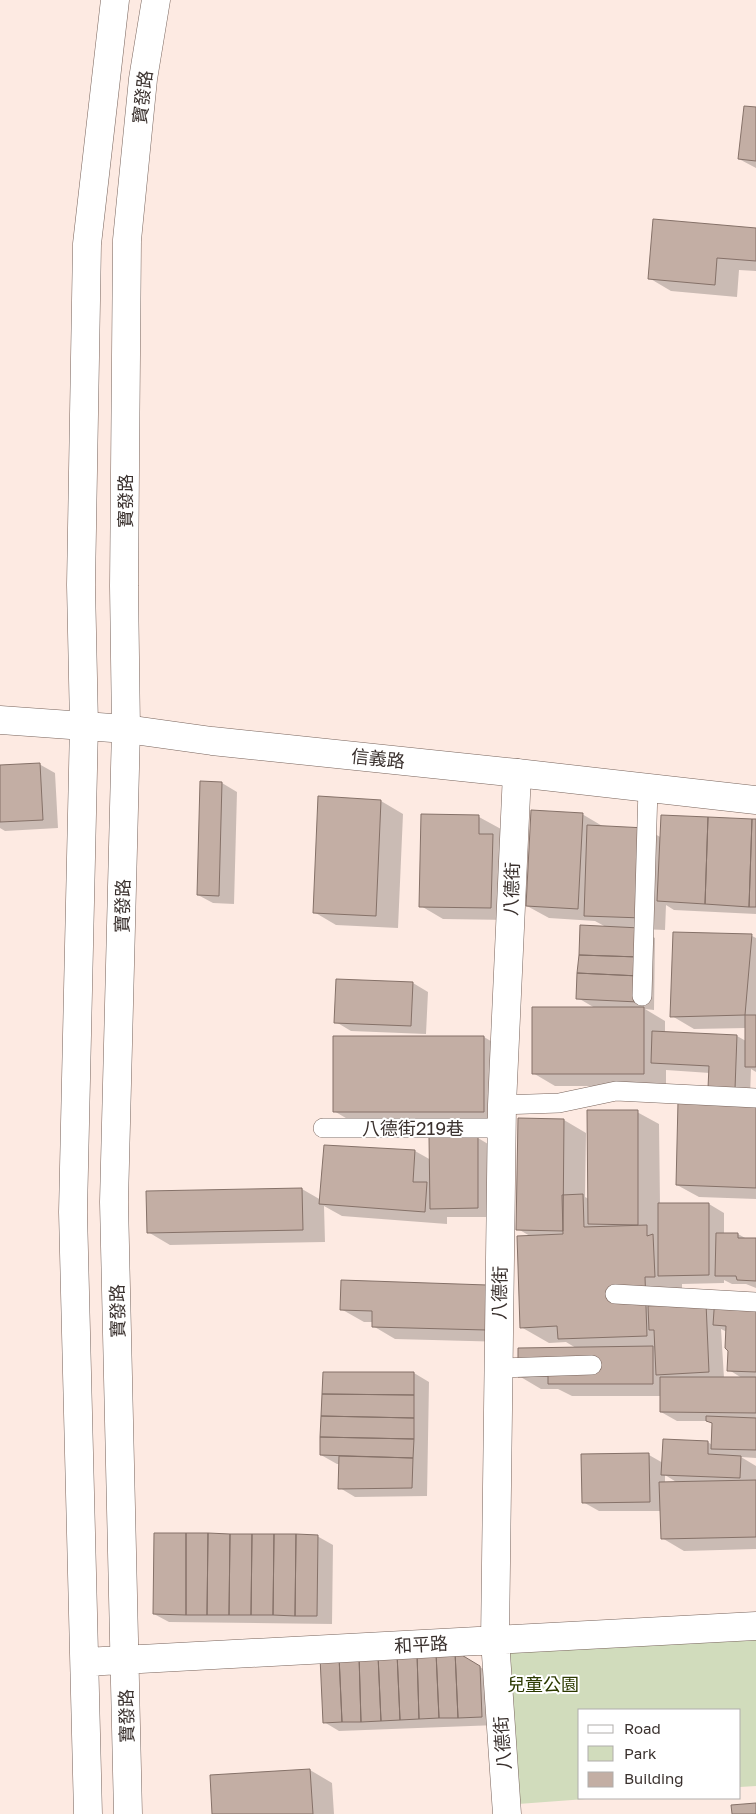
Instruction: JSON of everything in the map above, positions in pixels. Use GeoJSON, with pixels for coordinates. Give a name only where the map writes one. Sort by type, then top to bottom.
{"type":"FeatureCollection","features":[{"type":"Feature","properties":{"kind":"street"},"geometry":{"type":"LineString","coordinates":[[88,1814],[73,1212],[84,725],[81,586],[87,244],[115,0]]}},
{"type":"Feature","properties":{"kind":"street","name":"寶發路"},"geometry":{"type":"LineString","coordinates":[[128,1814],[114,1202],[126,729],[124,576],[127,240],[143,79],[156,0]]}},
{"type":"Feature","properties":{"kind":"street","name":"信義路"},"geometry":{"type":"LineString","coordinates":[[0,720],[126,729],[212,742],[756,800]]}},
{"type":"Feature","properties":{"kind":"street","name":"八德街"},"geometry":{"type":"LineString","coordinates":[[507,1814],[495,1640],[497,1368],[502,1116],[516,773]]}},
{"type":"Feature","properties":{"kind":"street","name":"和平路"},"geometry":{"type":"LineString","coordinates":[[85,1662],[756,1626]]}},
{"type":"Feature","properties":{"kind":"lane"},"geometry":{"type":"LineString","coordinates":[[642,996],[648,788]]}},
{"type":"Feature","properties":{"kind":"lane","name":"八德街219巷"},"geometry":{"type":"LineString","coordinates":[[323,1128],[502,1116],[616,1091],[756,1098]]}},
{"type":"Feature","properties":{"kind":"lane"},"geometry":{"type":"LineString","coordinates":[[615,1294],[756,1302]]}},
{"type":"Feature","properties":{"kind":"lane"},"geometry":{"type":"LineString","coordinates":[[497,1368],[592,1365]]}},
{"type":"Feature","properties":{"kind":"green space","name":"兒童公園"},"geometry":{"type":"Polygon","coordinates":[[[756,1626],[756,1786],[741,1787],[741,1709],[578,1709],[578,1799],[586,1799],[506,1805],[495,1640],[756,1626]]]}},
{"type":"Feature","properties":{"kind":"building"},"geometry":{"type":"Polygon","coordinates":[[[744,106],[756,107],[756,161],[738,159],[744,106]]]}},
{"type":"Feature","properties":{"kind":"building"},"geometry":{"type":"Polygon","coordinates":[[[653,219],[756,228],[756,261],[717,258],[715,285],[648,279],[653,219]]]}},
{"type":"Feature","properties":{"kind":"building"},"geometry":{"type":"Polygon","coordinates":[[[40,763],[43,820],[0,822],[0,765],[40,763]]]}},
{"type":"Feature","properties":{"kind":"building"},"geometry":{"type":"Polygon","coordinates":[[[200,781],[222,782],[219,896],[197,895],[200,781]]]}},
{"type":"Feature","properties":{"kind":"building"},"geometry":{"type":"Polygon","coordinates":[[[318,796],[381,800],[376,916],[313,913],[318,796]]]}},
{"type":"Feature","properties":{"kind":"building"},"geometry":{"type":"Polygon","coordinates":[[[531,810],[583,813],[578,909],[526,906],[531,810]]]}},
{"type":"Feature","properties":{"kind":"building"},"geometry":{"type":"Polygon","coordinates":[[[421,814],[479,815],[479,834],[493,834],[491,908],[419,907],[421,814]]]}},
{"type":"Feature","properties":{"kind":"building"},"geometry":{"type":"Polygon","coordinates":[[[661,815],[708,817],[705,904],[657,901],[661,815]]]}},
{"type":"Feature","properties":{"kind":"building"},"geometry":{"type":"Polygon","coordinates":[[[708,817],[752,819],[749,907],[705,904],[708,817]]]}},
{"type":"Feature","properties":{"kind":"building"},"geometry":{"type":"Polygon","coordinates":[[[752,819],[756,819],[756,907],[749,907],[752,819]]]}},
{"type":"Feature","properties":{"kind":"building"},"geometry":{"type":"Polygon","coordinates":[[[587,825],[646,828],[643,918],[584,916],[587,825]]]}},
{"type":"Feature","properties":{"kind":"building"},"geometry":{"type":"Polygon","coordinates":[[[580,925],[640,928],[639,957],[579,955],[580,925]]]}},
{"type":"Feature","properties":{"kind":"building"},"geometry":{"type":"Polygon","coordinates":[[[673,932],[752,934],[745,1015],[670,1017],[673,932]]]}},
{"type":"Feature","properties":{"kind":"building"},"geometry":{"type":"Polygon","coordinates":[[[579,955],[639,957],[639,976],[577,973],[579,955]]]}},
{"type":"Feature","properties":{"kind":"building"},"geometry":{"type":"Polygon","coordinates":[[[577,973],[639,976],[638,1002],[576,999],[577,973]]]}},
{"type":"Feature","properties":{"kind":"building"},"geometry":{"type":"Polygon","coordinates":[[[336,979],[413,982],[411,1026],[334,1023],[336,979]]]}},
{"type":"Feature","properties":{"kind":"building"},"geometry":{"type":"Polygon","coordinates":[[[532,1007],[644,1007],[644,1074],[532,1074],[532,1007]]]}},
{"type":"Feature","properties":{"kind":"building"},"geometry":{"type":"Polygon","coordinates":[[[745,1015],[756,1015],[756,1067],[745,1067],[745,1015]]]}},
{"type":"Feature","properties":{"kind":"building"},"geometry":{"type":"Polygon","coordinates":[[[652,1031],[737,1035],[735,1089],[708,1088],[709,1066],[651,1063],[652,1031]]]}},
{"type":"Feature","properties":{"kind":"building"},"geometry":{"type":"Polygon","coordinates":[[[333,1036],[484,1036],[484,1112],[333,1112],[333,1036]]]}},
{"type":"Feature","properties":{"kind":"building"},"geometry":{"type":"Polygon","coordinates":[[[678,1102],[756,1104],[756,1188],[676,1185],[678,1102]]]}},
{"type":"Feature","properties":{"kind":"building"},"geometry":{"type":"Polygon","coordinates":[[[587,1110],[638,1110],[638,1225],[588,1224],[587,1110]]]}},
{"type":"Feature","properties":{"kind":"building"},"geometry":{"type":"Polygon","coordinates":[[[518,1118],[564,1119],[563,1231],[516,1230],[518,1118]]]}},
{"type":"Feature","properties":{"kind":"building"},"geometry":{"type":"Polygon","coordinates":[[[429,1137],[478,1137],[478,1208],[430,1209],[429,1137]]]}},
{"type":"Feature","properties":{"kind":"building"},"geometry":{"type":"Polygon","coordinates":[[[324,1145],[415,1150],[413,1182],[427,1182],[425,1212],[319,1204],[324,1145]]]}},
{"type":"Feature","properties":{"kind":"building"},"geometry":{"type":"Polygon","coordinates":[[[302,1188],[303,1230],[147,1233],[146,1191],[302,1188]]]}},
{"type":"Feature","properties":{"kind":"building"},"geometry":{"type":"Polygon","coordinates":[[[583,1194],[584,1227],[647,1225],[647,1236],[653,1234],[655,1277],[645,1277],[647,1336],[558,1339],[557,1326],[520,1328],[517,1236],[563,1234],[562,1195],[583,1194]]]}},
{"type":"Feature","properties":{"kind":"building"},"geometry":{"type":"Polygon","coordinates":[[[658,1203],[709,1203],[709,1275],[658,1276],[658,1203]]]}},
{"type":"Feature","properties":{"kind":"building"},"geometry":{"type":"Polygon","coordinates":[[[716,1233],[738,1233],[738,1238],[756,1238],[756,1281],[737,1280],[736,1276],[715,1276],[716,1233]]]}},
{"type":"Feature","properties":{"kind":"building"},"geometry":{"type":"Polygon","coordinates":[[[341,1280],[487,1285],[486,1330],[372,1327],[372,1311],[340,1310],[341,1280]]]}},
{"type":"Feature","properties":{"kind":"building"},"geometry":{"type":"Polygon","coordinates":[[[715,1296],[756,1297],[756,1372],[727,1371],[726,1326],[713,1325],[715,1296]]]}},
{"type":"Feature","properties":{"kind":"building"},"geometry":{"type":"Polygon","coordinates":[[[706,1303],[709,1372],[656,1375],[654,1330],[649,1330],[648,1306],[706,1303]]]}},
{"type":"Feature","properties":{"kind":"building"},"geometry":{"type":"Polygon","coordinates":[[[653,1346],[653,1384],[548,1384],[548,1376],[518,1377],[518,1348],[653,1346]]]}},
{"type":"Feature","properties":{"kind":"building"},"geometry":{"type":"Polygon","coordinates":[[[323,1372],[414,1372],[414,1395],[322,1394],[323,1372]]]}},
{"type":"Feature","properties":{"kind":"building"},"geometry":{"type":"Polygon","coordinates":[[[660,1377],[756,1377],[756,1413],[660,1412],[660,1377]]]}},
{"type":"Feature","properties":{"kind":"building"},"geometry":{"type":"Polygon","coordinates":[[[322,1394],[414,1395],[414,1418],[321,1416],[322,1394]]]}},
{"type":"Feature","properties":{"kind":"building"},"geometry":{"type":"Polygon","coordinates":[[[321,1416],[414,1418],[414,1439],[320,1437],[321,1416]]]}},
{"type":"Feature","properties":{"kind":"building"},"geometry":{"type":"Polygon","coordinates":[[[706,1416],[756,1418],[756,1450],[711,1449],[712,1423],[706,1421],[706,1416]]]}},
{"type":"Feature","properties":{"kind":"building"},"geometry":{"type":"Polygon","coordinates":[[[320,1437],[414,1439],[413,1458],[320,1455],[320,1437]]]}},
{"type":"Feature","properties":{"kind":"building"},"geometry":{"type":"Polygon","coordinates":[[[663,1439],[708,1441],[708,1454],[741,1456],[740,1478],[661,1475],[663,1439]]]}},
{"type":"Feature","properties":{"kind":"building"},"geometry":{"type":"Polygon","coordinates":[[[649,1453],[650,1502],[582,1503],[581,1454],[649,1453]]]}},
{"type":"Feature","properties":{"kind":"building"},"geometry":{"type":"Polygon","coordinates":[[[339,1456],[413,1458],[412,1488],[338,1489],[339,1456]]]}},
{"type":"Feature","properties":{"kind":"building"},"geometry":{"type":"Polygon","coordinates":[[[756,1480],[756,1537],[661,1539],[659,1482],[756,1480]]]}},
{"type":"Feature","properties":{"kind":"building"},"geometry":{"type":"Polygon","coordinates":[[[154,1533],[186,1533],[186,1615],[153,1614],[154,1533]]]}},
{"type":"Feature","properties":{"kind":"building"},"geometry":{"type":"Polygon","coordinates":[[[186,1533],[208,1533],[207,1615],[186,1615],[186,1533]]]}},
{"type":"Feature","properties":{"kind":"building"},"geometry":{"type":"Polygon","coordinates":[[[208,1533],[230,1534],[229,1615],[207,1615],[208,1533]]]}},
{"type":"Feature","properties":{"kind":"building"},"geometry":{"type":"Polygon","coordinates":[[[230,1534],[252,1534],[251,1615],[229,1615],[230,1534]]]}},
{"type":"Feature","properties":{"kind":"building"},"geometry":{"type":"Polygon","coordinates":[[[252,1534],[274,1534],[273,1615],[251,1615],[252,1534]]]}},
{"type":"Feature","properties":{"kind":"building"},"geometry":{"type":"Polygon","coordinates":[[[274,1534],[296,1534],[295,1616],[273,1615],[274,1534]]]}},
{"type":"Feature","properties":{"kind":"building"},"geometry":{"type":"Polygon","coordinates":[[[296,1534],[318,1535],[317,1616],[295,1616],[296,1534]]]}},
{"type":"Feature","properties":{"kind":"building"},"geometry":{"type":"Polygon","coordinates":[[[455,1651],[480,1666],[482,1717],[458,1718],[455,1651]]]}},
{"type":"Feature","properties":{"kind":"building"},"geometry":{"type":"Polygon","coordinates":[[[455,1651],[458,1718],[439,1718],[436,1652],[455,1651]]]}},
{"type":"Feature","properties":{"kind":"building"},"geometry":{"type":"Polygon","coordinates":[[[436,1652],[439,1718],[419,1719],[417,1653],[436,1652]]]}},
{"type":"Feature","properties":{"kind":"building"},"geometry":{"type":"Polygon","coordinates":[[[397,1653],[417,1653],[419,1719],[400,1720],[397,1653]]]}},
{"type":"Feature","properties":{"kind":"building"},"geometry":{"type":"Polygon","coordinates":[[[397,1653],[400,1720],[381,1721],[378,1655],[397,1653]]]}},
{"type":"Feature","properties":{"kind":"building"},"geometry":{"type":"Polygon","coordinates":[[[359,1655],[378,1655],[381,1721],[361,1722],[359,1655]]]}},
{"type":"Feature","properties":{"kind":"building"},"geometry":{"type":"Polygon","coordinates":[[[359,1655],[361,1722],[342,1722],[339,1656],[359,1655]]]}},
{"type":"Feature","properties":{"kind":"building"},"geometry":{"type":"Polygon","coordinates":[[[339,1656],[342,1722],[323,1723],[320,1657],[339,1656]]]}},
{"type":"Feature","properties":{"kind":"building"},"geometry":{"type":"Polygon","coordinates":[[[310,1769],[313,1814],[212,1814],[210,1775],[310,1769]]]}},
{"type":"Feature","properties":{"kind":"building"},"geometry":{"type":"Polygon","coordinates":[[[756,1803],[756,1814],[732,1814],[731,1805],[756,1803]]]}}]}
